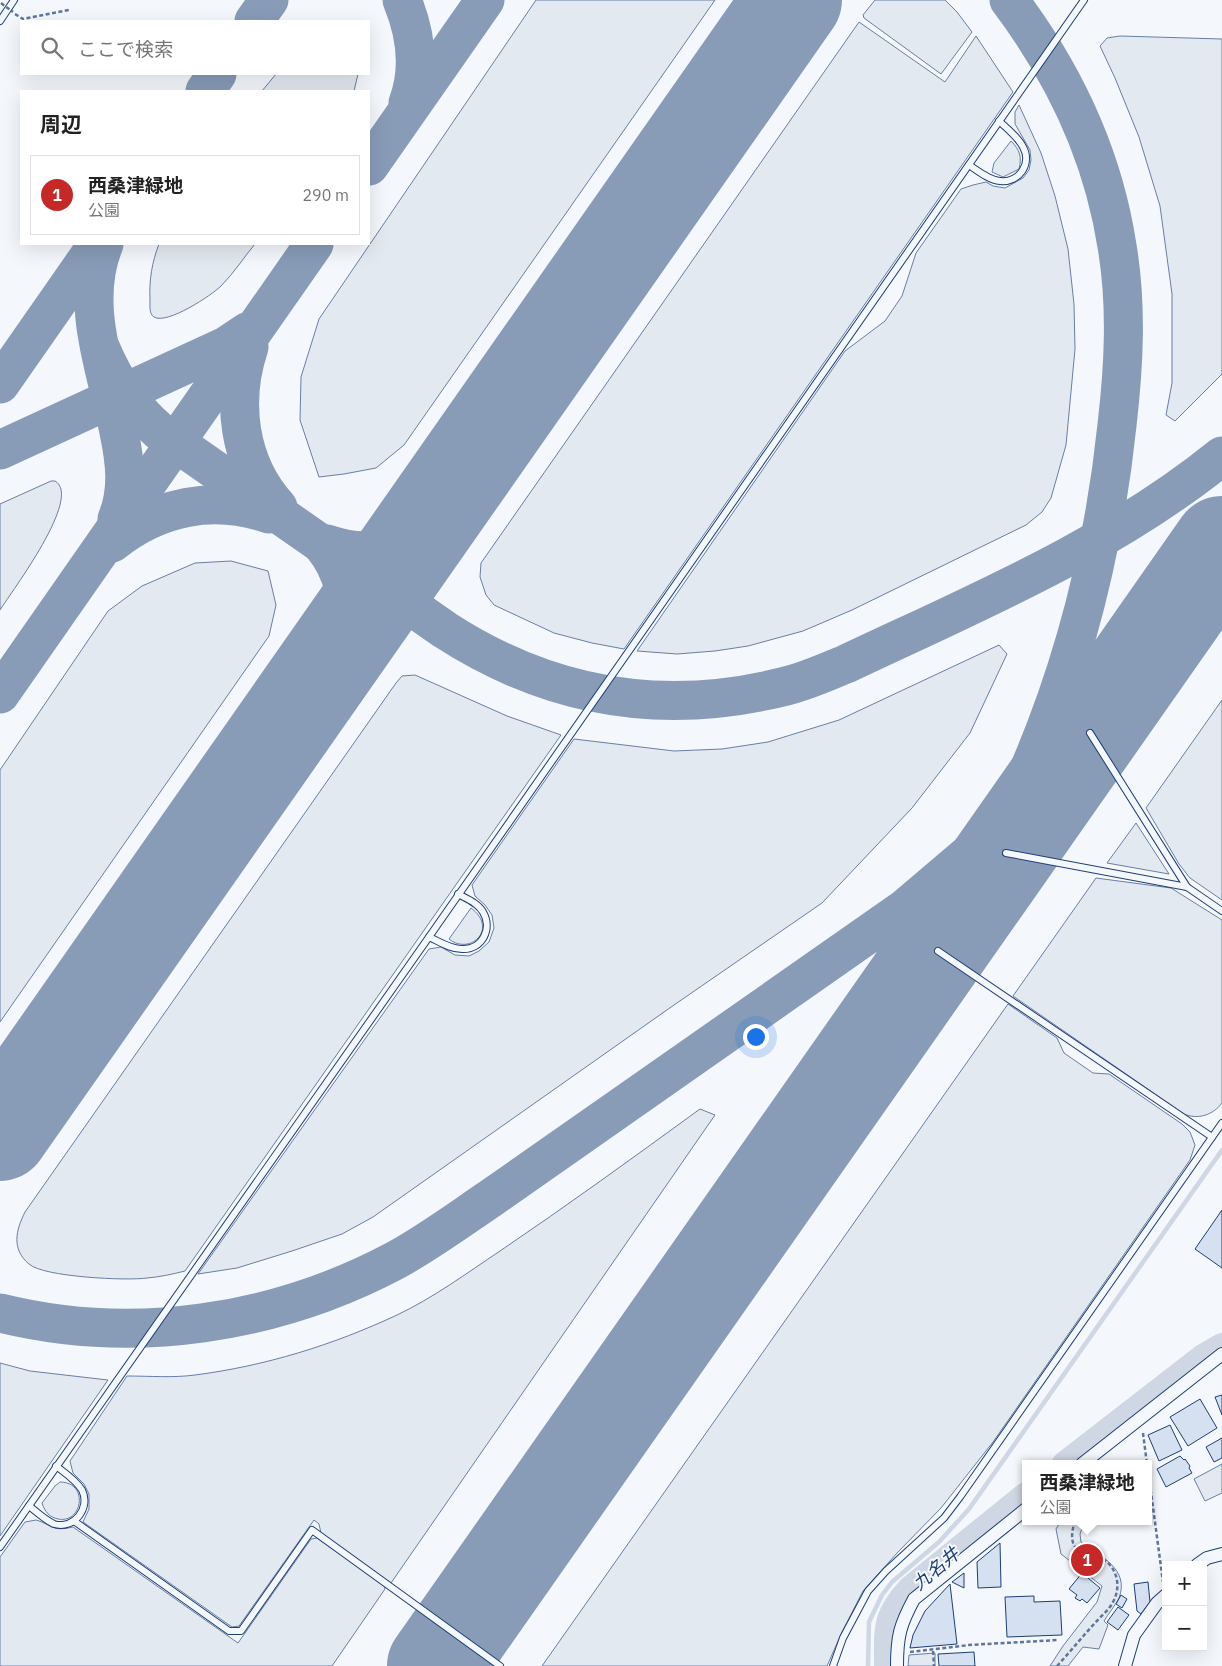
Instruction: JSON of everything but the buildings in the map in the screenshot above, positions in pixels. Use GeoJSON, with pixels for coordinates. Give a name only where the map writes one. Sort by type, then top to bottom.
{"type":"FeatureCollection","features":[{"type":"Feature","properties":{"kind":"street"},"geometry":{"type":"LineString","coordinates":[[1087,1460],[1222,1354]]}},
{"type":"Feature","properties":{"kind":"street"},"geometry":{"type":"LineString","coordinates":[[897,1660],[897,1640],[904,1618],[914,1599],[1022,1512]]}},
{"type":"Feature","properties":{"kind":"street"},"geometry":{"type":"LineString","coordinates":[[1203,1561],[1222,1554]]}},
{"type":"Feature","properties":{"kind":"street"},"geometry":{"type":"LineString","coordinates":[[1125,1666],[1134,1635],[1162,1598]]}},
{"type":"Feature","properties":{"kind":"lane"},"geometry":{"type":"LineString","coordinates":[[0,21],[14,0]]}},
{"type":"Feature","properties":{"kind":"lane"},"geometry":{"type":"LineString","coordinates":[[0,1547],[1084,0]]}},
{"type":"Feature","properties":{"kind":"lane"},"geometry":{"type":"LineString","coordinates":[[969,165],[994,180],[1002,182],[1018,176],[1024,169],[1027,162],[1026,153],[1022,145],[1000,121]]}},
{"type":"Feature","properties":{"kind":"lane"},"geometry":{"type":"LineString","coordinates":[[1090,733],[1187,887],[1222,911]]}},
{"type":"Feature","properties":{"kind":"lane"},"geometry":{"type":"LineString","coordinates":[[1006,853],[1187,887]]}},
{"type":"Feature","properties":{"kind":"lane"},"geometry":{"type":"LineString","coordinates":[[429,937],[451,948],[464,950],[483,940],[487,931],[487,920],[482,910],[476,903],[458,894]]}},
{"type":"Feature","properties":{"kind":"lane"},"geometry":{"type":"LineString","coordinates":[[938,951],[1212,1137]]}},
{"type":"Feature","properties":{"kind":"lane"},"geometry":{"type":"LineString","coordinates":[[833,1666],[843,1638],[868,1591],[886,1571],[944,1518],[960,1497],[1222,1123]]}},
{"type":"Feature","properties":{"kind":"lane"},"geometry":{"type":"LineString","coordinates":[[29,1506],[46,1520],[56,1525],[74,1521],[84,1509],[83,1492],[71,1477],[56,1466]]}},
{"type":"Feature","properties":{"kind":"lane"},"geometry":{"type":"LineString","coordinates":[[74,1521],[229,1631],[241,1631],[312,1530],[500,1666]]}},
{"type":"Feature","properties":{"kind":"path"},"geometry":{"type":"LineString","coordinates":[[0,4],[23,19],[68,10]]}},
{"type":"Feature","properties":{"kind":"path"},"geometry":{"type":"LineString","coordinates":[[1141,1417],[1146,1460]]}},
{"type":"Feature","properties":{"kind":"path"},"geometry":{"type":"LineString","coordinates":[[1152,1499],[1162,1573]]}},
{"type":"Feature","properties":{"kind":"path"},"geometry":{"type":"LineString","coordinates":[[1057,1666],[1112,1603],[1118,1589],[1116,1574],[1108,1563],[1098,1557],[1084,1554],[1077,1550],[1071,1533],[1074,1525]]}},
{"type":"Feature","properties":{"kind":"path"},"geometry":{"type":"LineString","coordinates":[[897,1660],[932,1651],[969,1645],[1058,1640]]}},
{"type":"Feature","properties":{"kind":"path"},"geometry":{"type":"LineString","coordinates":[[932,1651],[934,1666]]}},
{"type":"Feature","properties":{"kind":"shaded area"},"geometry":{"type":"Polygon","coordinates":[[[536,0],[715,0],[404,445],[376,468],[319,477],[300,420],[301,377],[319,319],[536,0]]]}},
{"type":"Feature","properties":{"kind":"shaded area"},"geometry":{"type":"Polygon","coordinates":[[[875,0],[945,0],[972,32],[941,74],[864,18],[863,15],[875,0]]]}},
{"type":"Feature","properties":{"kind":"shaded area"},"geometry":{"type":"Polygon","coordinates":[[[859,22],[945,82],[976,36],[1013,92],[624,649],[554,633],[494,605],[486,595],[480,577],[481,563],[859,22]]]}},
{"type":"Feature","properties":{"kind":"shaded area"},"geometry":{"type":"Polygon","coordinates":[[[1120,36],[1222,39],[1222,374],[1175,421],[1166,415],[1172,383],[1172,294],[1160,206],[1139,137],[1100,46],[1107,38],[1120,36]]]}},
{"type":"Feature","properties":{"kind":"shaded area"},"geometry":{"type":"Polygon","coordinates":[[[275,75],[358,75],[354,90],[263,90],[275,75]]]}},
{"type":"Feature","properties":{"kind":"shaded area"},"geometry":{"type":"Polygon","coordinates":[[[1019,105],[1041,153],[1055,196],[1068,249],[1074,304],[1075,349],[1066,445],[1051,498],[1042,512],[1026,525],[852,610],[803,631],[748,646],[715,651],[677,654],[637,651],[845,351],[885,321],[902,296],[916,253],[961,189],[986,182],[993,186],[1005,188],[1023,178],[1029,170],[1030,150],[1015,124],[1015,112],[1019,105]]]}},
{"type":"Feature","properties":{"kind":"shaded area"},"geometry":{"type":"Polygon","coordinates":[[[1011,141],[1020,154],[1019,169],[1003,177],[992,172],[994,163],[1011,141]]]}},
{"type":"Feature","properties":{"kind":"shaded area"},"geometry":{"type":"Polygon","coordinates":[[[159,245],[254,245],[221,286],[189,308],[169,317],[160,318],[152,316],[150,285],[154,258],[159,245]]]}},
{"type":"Feature","properties":{"kind":"shaded area"},"geometry":{"type":"Polygon","coordinates":[[[51,481],[55,481],[61,490],[60,505],[53,524],[30,565],[0,610],[0,504],[51,481]]]}},
{"type":"Feature","properties":{"kind":"shaded area"},"geometry":{"type":"Polygon","coordinates":[[[231,561],[268,571],[276,605],[269,636],[0,1022],[0,770],[108,611],[142,586],[195,563],[231,561]]]}},
{"type":"Feature","properties":{"kind":"shaded area"},"geometry":{"type":"Polygon","coordinates":[[[999,645],[1007,654],[970,733],[912,808],[822,903],[373,1217],[342,1234],[292,1251],[237,1268],[198,1274],[429,949],[441,947],[455,955],[469,956],[479,951],[489,942],[494,928],[492,915],[475,896],[472,885],[574,739],[674,751],[722,749],[768,742],[839,720],[999,645]]]}},
{"type":"Feature","properties":{"kind":"shaded area"},"geometry":{"type":"Polygon","coordinates":[[[415,675],[507,716],[561,735],[185,1271],[147,1278],[122,1279],[67,1275],[37,1268],[29,1264],[23,1258],[17,1246],[19,1226],[25,1212],[396,683],[402,676],[415,675]]]}},
{"type":"Feature","properties":{"kind":"shaded area"},"geometry":{"type":"Polygon","coordinates":[[[1222,700],[1222,900],[1190,878],[1179,864],[1146,808],[1222,700]]]}},
{"type":"Feature","properties":{"kind":"shaded area"},"geometry":{"type":"Polygon","coordinates":[[[1136,823],[1169,874],[1107,863],[1136,823]]]}},
{"type":"Feature","properties":{"kind":"shaded area"},"geometry":{"type":"Polygon","coordinates":[[[1096,878],[1171,888],[1222,920],[1222,1103],[1210,1113],[1200,1116],[1184,1114],[1013,996],[1096,878]]]}},
{"type":"Feature","properties":{"kind":"shaded area"},"geometry":{"type":"Polygon","coordinates":[[[471,908],[479,916],[482,924],[482,932],[478,938],[473,942],[465,944],[449,939],[471,908]]]}},
{"type":"Feature","properties":{"kind":"shaded area"},"geometry":{"type":"Polygon","coordinates":[[[1008,1004],[1057,1038],[1064,1053],[1093,1073],[1109,1074],[1182,1124],[1190,1132],[1195,1145],[1190,1160],[993,1442],[941,1508],[863,1591],[827,1666],[542,1666],[1008,1004]]]}},
{"type":"Feature","properties":{"kind":"shaded area"},"geometry":{"type":"Polygon","coordinates":[[[700,1109],[715,1115],[391,1583],[321,1533],[319,1524],[314,1520],[239,1626],[232,1627],[83,1522],[89,1509],[89,1494],[84,1484],[73,1473],[70,1461],[127,1376],[187,1376],[247,1366],[323,1345],[397,1315],[437,1293],[500,1251],[576,1199],[700,1109]]]}},
{"type":"Feature","properties":{"kind":"shaded area"},"geometry":{"type":"Polygon","coordinates":[[[0,1363],[30,1371],[108,1380],[0,1536],[0,1363]]]}},
{"type":"Feature","properties":{"kind":"shaded area"},"geometry":{"type":"Polygon","coordinates":[[[1222,1464],[1222,1493],[1205,1501],[1194,1479],[1222,1464]]]}},
{"type":"Feature","properties":{"kind":"shaded area"},"geometry":{"type":"Polygon","coordinates":[[[60,1482],[75,1488],[79,1495],[77,1509],[73,1515],[66,1519],[58,1519],[50,1515],[42,1503],[60,1482]]]}},
{"type":"Feature","properties":{"kind":"shaded area"},"geometry":{"type":"Polygon","coordinates":[[[36,1520],[61,1529],[73,1527],[238,1643],[311,1539],[317,1538],[384,1585],[385,1589],[332,1666],[0,1666],[0,1557],[25,1522],[36,1520]]]}},
{"type":"Feature","properties":{"kind":"shaded area"},"geometry":{"type":"Polygon","coordinates":[[[1058,1525],[1083,1525],[1080,1534],[1081,1542],[1111,1564],[1117,1571],[1121,1588],[1119,1598],[1104,1621],[1108,1625],[1099,1649],[1083,1647],[1068,1666],[1050,1666],[1097,1602],[1102,1586],[1061,1554],[1056,1529],[1058,1525]]]}},
{"type":"Feature","properties":{"kind":"shaded area"},"geometry":{"type":"Polygon","coordinates":[[[935,1653],[935,1666],[908,1666],[909,1655],[935,1653]]]}},
{"type":"Feature","properties":{"kind":"waterway"},"geometry":{"type":"LineString","coordinates":[[868,1666],[869,1622],[882,1595],[892,1582],[939,1542],[969,1509],[1222,1150]]}},
{"type":"Feature","properties":{"kind":"waterway","name":"九名井"},"geometry":{"type":"LineString","coordinates":[[1070,1460],[1203,1357],[1222,1346]]}},
{"type":"Feature","properties":{"kind":"waterway","name":"九名井"},"geometry":{"type":"LineString","coordinates":[[887,1666],[887,1633],[892,1615],[902,1598],[911,1588],[1022,1498]]}},
{"type":"Feature","properties":{"kind":"taxiway"},"geometry":{"type":"LineString","coordinates":[[255,20],[269,0]]}},
{"type":"Feature","properties":{"kind":"taxiway"},"geometry":{"type":"LineString","coordinates":[[402,0],[411,26],[416,64],[415,77],[408,103]]}},
{"type":"Feature","properties":{"kind":"taxiway"},"geometry":{"type":"LineString","coordinates":[[370,165],[485,0]]}},
{"type":"Feature","properties":{"kind":"taxiway"},"geometry":{"type":"LineString","coordinates":[[1009,0],[1047,56],[1064,86],[1091,147],[1111,212],[1120,268],[1123,313],[1123,358],[1117,425],[1104,519],[1083,611],[1070,657],[1039,746],[1020,790]]}},
{"type":"Feature","properties":{"kind":"taxiway"},"geometry":{"type":"LineString","coordinates":[[206,90],[216,75]]}},
{"type":"Feature","properties":{"kind":"taxiway"},"geometry":{"type":"LineString","coordinates":[[0,384],[97,245]]}},
{"type":"Feature","properties":{"kind":"taxiway"},"geometry":{"type":"LineString","coordinates":[[104,245],[97,267],[94,291],[95,314],[102,362],[123,454],[125,476],[121,508],[117,519]]}},
{"type":"Feature","properties":{"kind":"taxiway"},"geometry":{"type":"LineString","coordinates":[[0,694],[313,245]]}},
{"type":"Feature","properties":{"kind":"taxiway"},"geometry":{"type":"LineString","coordinates":[[0,450],[226,346],[247,332]]}},
{"type":"Feature","properties":{"kind":"taxiway"},"geometry":{"type":"LineString","coordinates":[[100,347],[124,393],[139,412],[159,431],[445,630],[485,653],[525,672],[567,686],[609,695],[652,700],[696,700],[741,695],[794,684],[846,664],[992,595],[1088,546],[1179,489],[1222,456]]}},
{"type":"Feature","properties":{"kind":"taxiway"},"geometry":{"type":"LineString","coordinates":[[249,347],[240,389],[242,431],[246,451],[254,471],[278,507]]}},
{"type":"Feature","properties":{"kind":"taxiway"},"geometry":{"type":"LineString","coordinates":[[112,543],[148,520],[187,508],[227,505],[269,514]]}},
{"type":"Feature","properties":{"kind":"taxiway"},"geometry":{"type":"LineString","coordinates":[[327,544],[358,551],[372,551],[384,548],[397,544],[409,536],[433,515]]}},
{"type":"Feature","properties":{"kind":"taxiway"},"geometry":{"type":"LineString","coordinates":[[323,546],[330,555],[340,576],[346,599],[346,622],[343,633],[328,664]]}},
{"type":"Feature","properties":{"kind":"taxiway"},"geometry":{"type":"LineString","coordinates":[[0,1313],[50,1323],[101,1328],[152,1328],[203,1323],[253,1314],[302,1300],[350,1282],[396,1260],[491,1198],[904,909],[984,841],[1008,817],[1061,759],[1134,670]]}},
{"type":"Feature","properties":{"kind":"taxiway"},"geometry":{"type":"LineString","coordinates":[[910,990],[964,900],[995,843]]}},
{"type":"Feature","properties":{"kind":"runway"},"geometry":{"type":"LineString","coordinates":[[0,1132],[793,0]]}},
{"type":"Feature","properties":{"kind":"runway"},"geometry":{"type":"LineString","coordinates":[[436,1666],[1222,545]]}},
{"type":"Feature","properties":{"kind":"place","name":"西桑津緑地"},"geometry":{"type":"Point","coordinates":[1087,1560]}}]}
